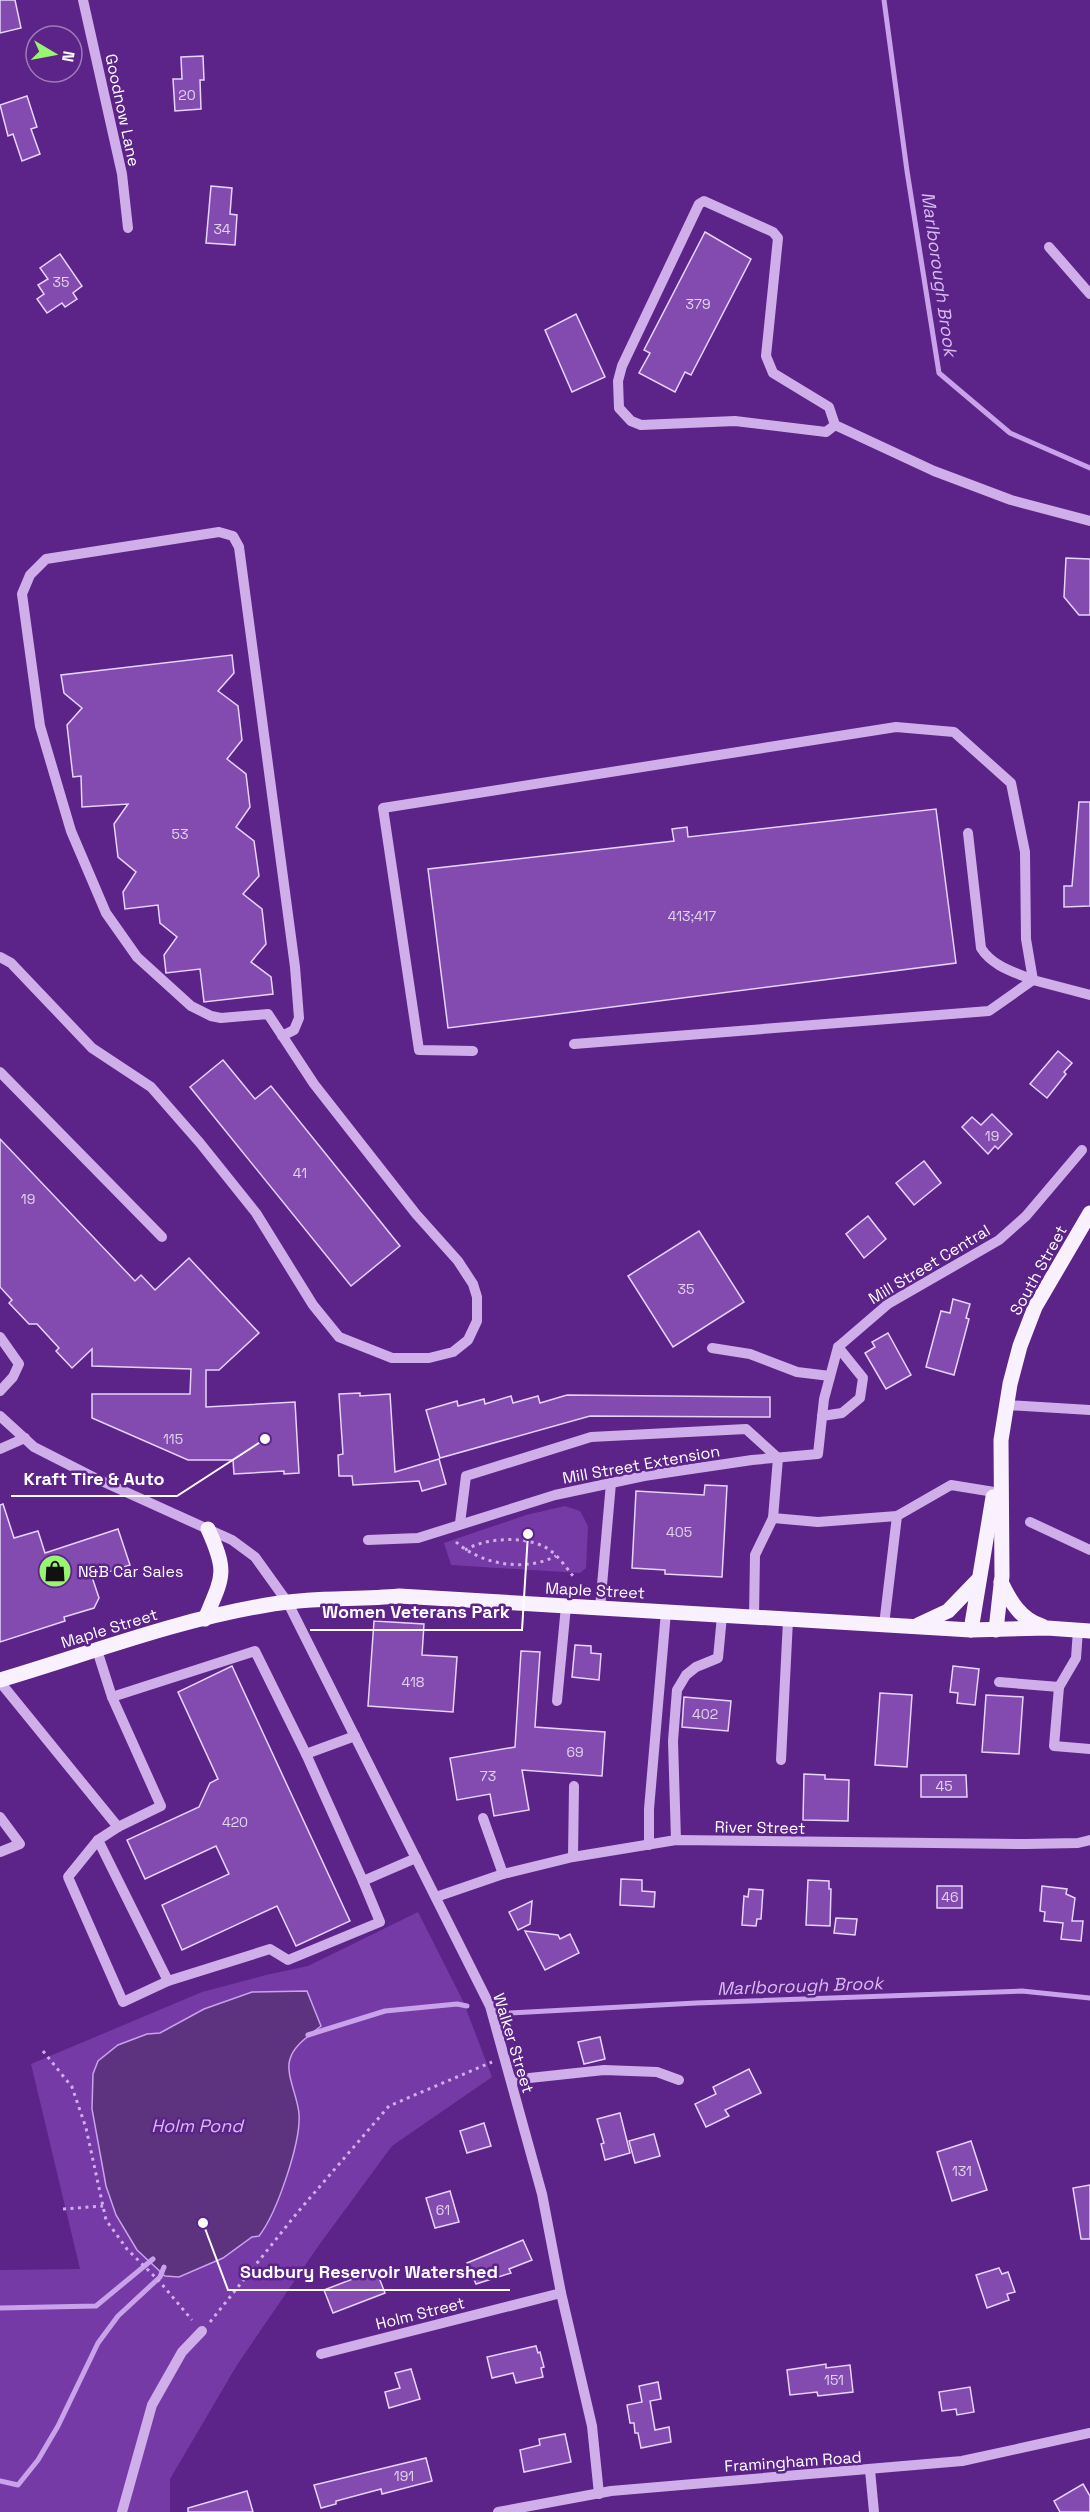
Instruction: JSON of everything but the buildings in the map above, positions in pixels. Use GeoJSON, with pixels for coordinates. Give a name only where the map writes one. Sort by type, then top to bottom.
{"type":"FeatureCollection","features":[{"type":"Feature","properties":{"kind":"main road","name":"South Street"},"geometry":{"type":"LineString","coordinates":[[971,1630],[977,1581],[1001,1452],[1007,1405],[1020,1346],[1035,1307],[1090,1213]]}},
{"type":"Feature","properties":{"kind":"main road","name":"South Street"},"geometry":{"type":"LineString","coordinates":[[996,1630],[1001,1582],[1001,1452]]}},
{"type":"Feature","properties":{"kind":"main road"},"geometry":{"type":"LineString","coordinates":[[205,1619],[222,1579],[220,1556],[208,1529]]}},
{"type":"Feature","properties":{"kind":"main road"},"geometry":{"type":"LineString","coordinates":[[914,1627],[948,1611],[977,1581]]}},
{"type":"Feature","properties":{"kind":"main road"},"geometry":{"type":"LineString","coordinates":[[1001,1582],[1010,1599],[1024,1617],[1031,1623],[1047,1628]]}},
{"type":"Feature","properties":{"kind":"main road","name":"Maple Street"},"geometry":{"type":"LineString","coordinates":[[0,1681],[205,1619],[267,1605],[349,1597],[399,1596],[971,1630],[1047,1628],[1084,1631]]}},
{"type":"Feature","properties":{"kind":"street","name":"Goodnow Lane"},"geometry":{"type":"LineString","coordinates":[[83,0],[122,174],[128,228]]}},
{"type":"Feature","properties":{"kind":"street"},"geometry":{"type":"LineString","coordinates":[[835,425],[826,432],[735,421],[641,425],[631,421],[619,408],[618,381],[622,366],[699,204],[707,201],[773,232],[778,238],[766,356],[773,373],[829,407],[835,425],[934,471],[1000,496],[1090,521]]}},
{"type":"Feature","properties":{"kind":"street"},"geometry":{"type":"LineString","coordinates":[[1049,247],[1090,294]]}},
{"type":"Feature","properties":{"kind":"street"},"geometry":{"type":"LineString","coordinates":[[0,957],[10,963],[92,1048],[151,1087],[256,1213],[313,1305],[339,1337],[392,1358],[429,1358],[453,1352],[468,1340],[477,1321],[477,1297],[473,1284],[458,1261],[416,1214],[314,1084],[282,1036],[268,1014],[221,1018],[211,1016],[191,1006],[137,957],[106,914],[71,831],[40,726],[22,594],[30,575],[46,559],[219,532],[233,536],[239,547],[295,967],[299,1018],[294,1030],[282,1036]]}},
{"type":"Feature","properties":{"kind":"street"},"geometry":{"type":"LineString","coordinates":[[473,1051],[419,1050],[383,808],[896,727],[954,732],[1011,783],[1025,852],[1026,939],[1033,980]]}},
{"type":"Feature","properties":{"kind":"street"},"geometry":{"type":"LineString","coordinates":[[968,832],[981,948],[986,956],[1002,967],[1033,980],[1090,994]]}},
{"type":"Feature","properties":{"kind":"street"},"geometry":{"type":"LineString","coordinates":[[573,1044],[989,1011],[1033,980]]}},
{"type":"Feature","properties":{"kind":"street"},"geometry":{"type":"LineString","coordinates":[[0,1072],[162,1237]]}},
{"type":"Feature","properties":{"kind":"street","name":"Mill Street Central"},"geometry":{"type":"LineString","coordinates":[[838,1347],[888,1304],[999,1240],[1026,1216],[1082,1150]]}},
{"type":"Feature","properties":{"kind":"street"},"geometry":{"type":"LineString","coordinates":[[0,1338],[19,1364],[12,1377],[0,1390]]}},
{"type":"Feature","properties":{"kind":"street"},"geometry":{"type":"LineString","coordinates":[[838,1347],[862,1378],[860,1398],[842,1413],[822,1416],[830,1376],[838,1347]]}},
{"type":"Feature","properties":{"kind":"street"},"geometry":{"type":"LineString","coordinates":[[712,1348],[750,1354],[797,1372],[830,1376]]}},
{"type":"Feature","properties":{"kind":"street"},"geometry":{"type":"LineString","coordinates":[[1007,1405],[1090,1410]]}},
{"type":"Feature","properties":{"kind":"street","name":"Walker Street"},"geometry":{"type":"LineString","coordinates":[[0,1416],[34,1446],[95,1478],[232,1540],[255,1557],[288,1603],[490,2006],[542,2194],[561,2293],[592,2426],[599,2493]]}},
{"type":"Feature","properties":{"kind":"street","name":"Mill Street Extension"},"geometry":{"type":"LineString","coordinates":[[368,1540],[418,1538],[555,1495],[644,1476],[818,1454],[822,1416]]}},
{"type":"Feature","properties":{"kind":"street"},"geometry":{"type":"LineString","coordinates":[[460,1523],[466,1476],[591,1437],[746,1429],[778,1458],[773,1518],[755,1555],[754,1617]]}},
{"type":"Feature","properties":{"kind":"street"},"geometry":{"type":"LineString","coordinates":[[0,1449],[25,1438]]}},
{"type":"Feature","properties":{"kind":"street"},"geometry":{"type":"LineString","coordinates":[[600,1608],[611,1483]]}},
{"type":"Feature","properties":{"kind":"street"},"geometry":{"type":"LineString","coordinates":[[773,1518],[818,1522],[897,1516],[951,1485],[994,1492]]}},
{"type":"Feature","properties":{"kind":"street"},"geometry":{"type":"LineString","coordinates":[[884,1625],[897,1516]]}},
{"type":"Feature","properties":{"kind":"street"},"geometry":{"type":"LineString","coordinates":[[1030,1522],[1090,1550]]}},
{"type":"Feature","properties":{"kind":"street"},"geometry":{"type":"LineString","coordinates":[[557,1701],[566,1606]]}},
{"type":"Feature","properties":{"kind":"street"},"geometry":{"type":"LineString","coordinates":[[649,1845],[649,1809],[666,1612]]}},
{"type":"Feature","properties":{"kind":"street"},"geometry":{"type":"LineString","coordinates":[[676,1840],[673,1741],[677,1690],[686,1675],[696,1667],[718,1658],[722,1616]]}},
{"type":"Feature","properties":{"kind":"street"},"geometry":{"type":"LineString","coordinates":[[781,1760],[788,1620]]}},
{"type":"Feature","properties":{"kind":"street"},"geometry":{"type":"LineString","coordinates":[[1084,1631],[1076,1658],[1059,1687],[1054,1746],[1090,1749]]}},
{"type":"Feature","properties":{"kind":"street"},"geometry":{"type":"LineString","coordinates":[[97,1650],[112,1697],[161,1806],[118,1827],[98,1840],[68,1877],[123,2002],[168,1981],[270,1948],[288,1960],[380,1922],[306,1754],[255,1651],[112,1697]]}},
{"type":"Feature","properties":{"kind":"street"},"geometry":{"type":"LineString","coordinates":[[0,1681],[118,1827]]}},
{"type":"Feature","properties":{"kind":"street"},"geometry":{"type":"LineString","coordinates":[[999,1682],[1059,1687]]}},
{"type":"Feature","properties":{"kind":"street"},"geometry":{"type":"LineString","coordinates":[[306,1754],[355,1736]]}},
{"type":"Feature","properties":{"kind":"street"},"geometry":{"type":"LineString","coordinates":[[573,1857],[574,1786]]}},
{"type":"Feature","properties":{"kind":"street"},"geometry":{"type":"LineString","coordinates":[[0,1817],[20,1844],[0,1852]]}},
{"type":"Feature","properties":{"kind":"street"},"geometry":{"type":"LineString","coordinates":[[483,1818],[503,1874]]}},
{"type":"Feature","properties":{"kind":"street"},"geometry":{"type":"LineString","coordinates":[[98,1840],[168,1981]]}},
{"type":"Feature","properties":{"kind":"street","name":"River Street"},"geometry":{"type":"LineString","coordinates":[[436,1897],[503,1874],[573,1857],[676,1840],[1026,1844],[1078,1843],[1090,1840]]}},
{"type":"Feature","properties":{"kind":"street"},"geometry":{"type":"LineString","coordinates":[[363,1881],[416,1858]]}},
{"type":"Feature","properties":{"kind":"street"},"geometry":{"type":"LineString","coordinates":[[511,2080],[604,2070],[657,2072],[679,2080]]}},
{"type":"Feature","properties":{"kind":"street","name":"Holm Street"},"geometry":{"type":"LineString","coordinates":[[321,2354],[561,2293]]}},
{"type":"Feature","properties":{"kind":"street"},"geometry":{"type":"LineString","coordinates":[[122,2512],[152,2405],[182,2352],[202,2331]]}},
{"type":"Feature","properties":{"kind":"street","name":"Framingham Road"},"geometry":{"type":"LineString","coordinates":[[498,2512],[599,2493],[962,2461],[1090,2433]]}},
{"type":"Feature","properties":{"kind":"street"},"geometry":{"type":"LineString","coordinates":[[870,2470],[874,2512]]}},
{"type":"Feature","properties":{"kind":"path"},"geometry":{"type":"LineString","coordinates":[[453,1539],[477,1557],[502,1563],[545,1562],[556,1556]]}},
{"type":"Feature","properties":{"kind":"path"},"geometry":{"type":"LineString","coordinates":[[465,1550],[476,1543],[496,1540],[522,1541],[544,1546],[573,1576]]}},
{"type":"Feature","properties":{"kind":"path"},"geometry":{"type":"LineString","coordinates":[[43,2051],[72,2087],[86,2128],[106,2220],[133,2255],[160,2282],[202,2331],[297,2213],[389,2106],[485,2064]]}},
{"type":"Feature","properties":{"kind":"path"},"geometry":{"type":"LineString","coordinates":[[63,2210],[103,2206]]}},
{"type":"Feature","properties":{"kind":"shaded area"},"geometry":{"type":"Polygon","coordinates":[[[565,1506],[580,1511],[588,1526],[586,1568],[580,1573],[451,1565],[444,1543],[526,1515],[565,1506]]]}},
{"type":"Feature","properties":{"kind":"shaded area"},"geometry":{"type":"Polygon","coordinates":[[[418,1912],[463,2001],[492,2077],[392,2146],[319,2245],[237,2365],[170,2479],[170,2512],[0,2512],[0,2270],[80,2269],[31,2064],[202,1992],[308,1966],[418,1912]]]}},
{"type":"Feature","properties":{"kind":"water","name":"Holm Pond"},"geometry":{"type":"Polygon","coordinates":[[[307,1991],[321,2026],[299,2045],[290,2059],[289,2072],[298,2107],[299,2126],[287,2177],[273,2211],[259,2236],[252,2237],[223,2258],[179,2277],[165,2276],[137,2250],[116,2215],[106,2186],[92,2109],[93,2074],[98,2061],[118,2045],[147,2034],[160,2033],[204,2009],[252,1992],[307,1991]]]}},
{"type":"Feature","properties":{"kind":"waterway","name":"Marlborough Brook"},"geometry":{"type":"LineString","coordinates":[[884,0],[907,171],[939,373],[1010,433],[1090,468]]}},
{"type":"Feature","properties":{"kind":"waterway","name":"Marlborough Brook"},"geometry":{"type":"LineString","coordinates":[[510,2013],[696,2003],[1022,1991],[1090,1998]]}},
{"type":"Feature","properties":{"kind":"waterway","name":"Marlborough Brook"},"geometry":{"type":"LineString","coordinates":[[308,2035],[385,2011],[457,2004],[467,2006]]}},
{"type":"Feature","properties":{"kind":"waterway","name":"Marlborough Brook"},"geometry":{"type":"LineString","coordinates":[[0,2308],[96,2306],[153,2259]]}},
{"type":"Feature","properties":{"kind":"waterway"},"geometry":{"type":"LineString","coordinates":[[0,2481],[18,2485],[38,2460],[58,2426],[98,2343],[118,2316],[160,2277],[164,2267]]}},
{"type":"Feature","properties":{"kind":"place","name":"Kraft Tire & Auto"},"geometry":{"type":"Point","coordinates":[265,1439]}},
{"type":"Feature","properties":{"kind":"place","name":"Women Veterans Park"},"geometry":{"type":"Point","coordinates":[528,1534]}},
{"type":"Feature","properties":{"kind":"place","name":"N&B Car Sales"},"geometry":{"type":"Point","coordinates":[55,1571]}},
{"type":"Feature","properties":{"kind":"place","name":"Sudbury Reservoir Watershed"},"geometry":{"type":"Point","coordinates":[203,2223]}}]}
